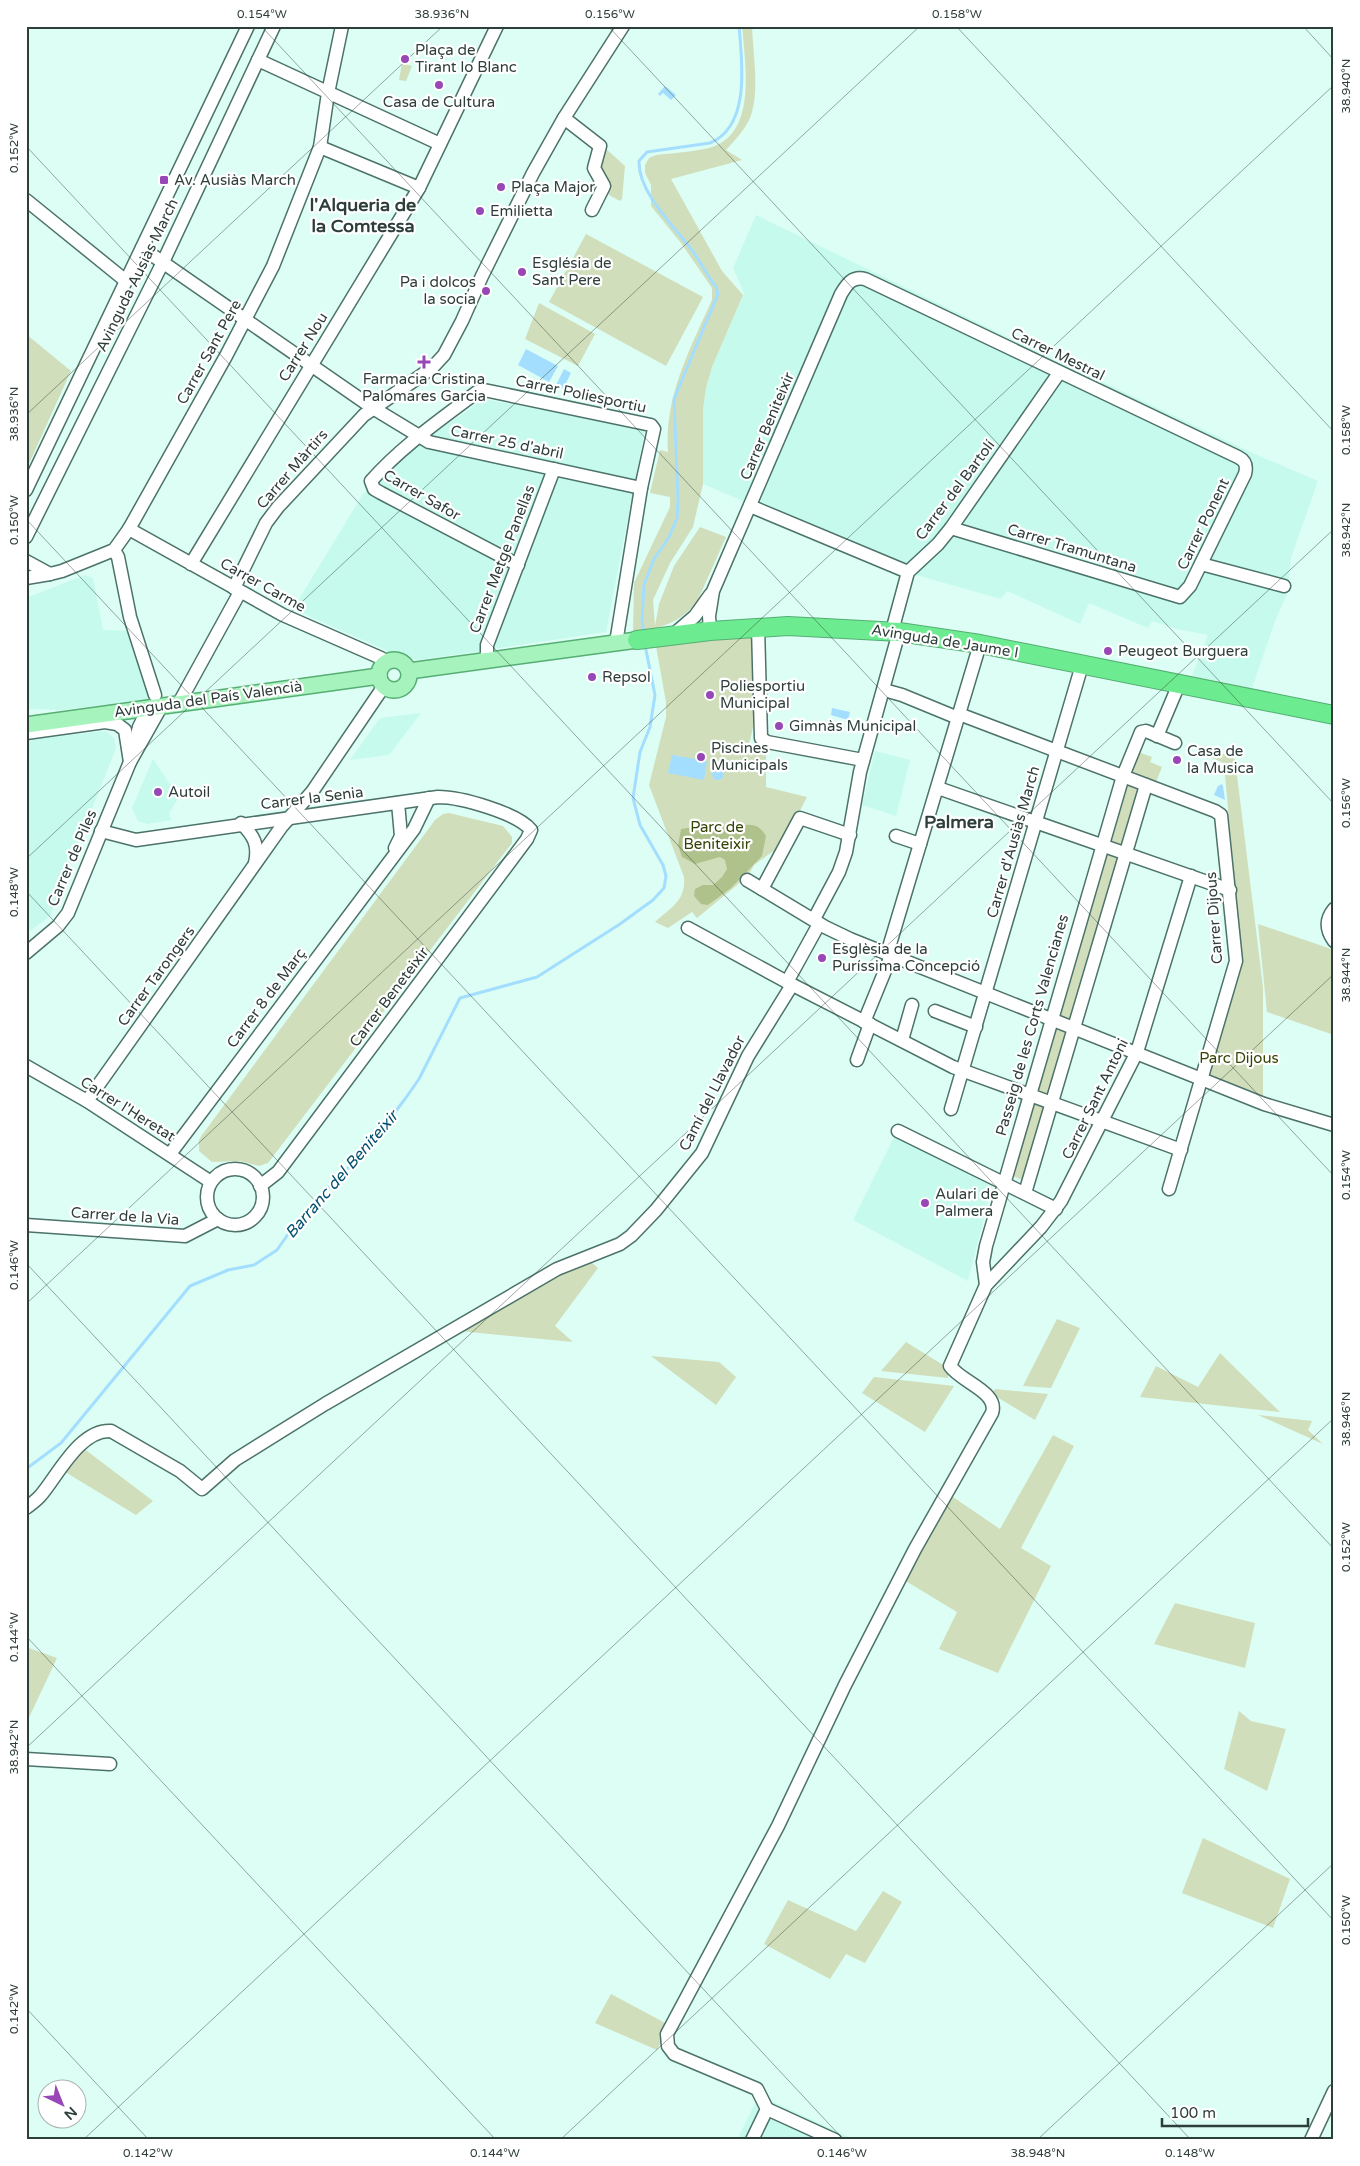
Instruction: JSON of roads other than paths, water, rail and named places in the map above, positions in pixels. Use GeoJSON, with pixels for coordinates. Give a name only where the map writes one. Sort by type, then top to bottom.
{"type":"FeatureCollection","features":[{"type":"Feature","properties":{"kind":"highway","name":"Avinguda de Jaume I"},"geometry":{"type":"LineString","coordinates":[[636,640],[758,627],[828,627],[896,632],[980,644],[1334,714]]}},
{"type":"Feature","properties":{"kind":"main road"},"geometry":{"type":"LineString","coordinates":[[408,671],[636,640]]}},
{"type":"Feature","properties":{"kind":"main road"},"geometry":{"type":"LineString","coordinates":[[393,660],[399,661],[408,671],[408,680],[403,687],[392,690],[381,681],[379,670],[385,662],[393,660]]}},
{"type":"Feature","properties":{"kind":"main road","name":"Avinguda del País Valencià"},"geometry":{"type":"LineString","coordinates":[[29,724],[155,703],[179,703],[381,681]]}},
{"type":"Feature","properties":{"kind":"street"},"geometry":{"type":"LineString","coordinates":[[28,484],[248,26]]}},
{"type":"Feature","properties":{"kind":"street","name":"Avinguda Ausiàs March"},"geometry":{"type":"LineString","coordinates":[[26,537],[163,262],[274,26]]}},
{"type":"Feature","properties":{"kind":"street","name":"Carrer Sant Pere"},"geometry":{"type":"LineString","coordinates":[[114,550],[129,529],[273,266],[320,147],[328,93],[342,26]]}},
{"type":"Feature","properties":{"kind":"street","name":"Carrer Nou"},"geometry":{"type":"LineString","coordinates":[[191,564],[419,188],[497,26]]}},
{"type":"Feature","properties":{"kind":"street","name":"Carrer Màrtirs"},"geometry":{"type":"LineString","coordinates":[[237,590],[273,514],[357,422],[373,408],[432,368],[444,355],[533,173],[564,118],[623,26]]}},
{"type":"Feature","properties":{"kind":"street"},"geometry":{"type":"LineString","coordinates":[[258,60],[440,144]]}},
{"type":"Feature","properties":{"kind":"street"},"geometry":{"type":"LineString","coordinates":[[564,118],[600,146],[594,168],[603,189],[592,210]]}},
{"type":"Feature","properties":{"kind":"street"},"geometry":{"type":"LineString","coordinates":[[320,147],[419,188]]}},
{"type":"Feature","properties":{"kind":"street"},"geometry":{"type":"LineString","coordinates":[[26,200],[126,281]]}},
{"type":"Feature","properties":{"kind":"street","name":"Carrer 25 d'abril"},"geometry":{"type":"LineString","coordinates":[[142,248],[373,408],[429,442],[641,488]]}},
{"type":"Feature","properties":{"kind":"street","name":"Carrer Mestral"},"geometry":{"type":"LineString","coordinates":[[855,278],[864,279],[1238,457],[1246,463]]}},
{"type":"Feature","properties":{"kind":"street","name":"Carrer Beniteixir"},"geometry":{"type":"LineString","coordinates":[[704,632],[696,622],[700,610],[713,591],[841,294],[846,286],[855,278]]}},
{"type":"Feature","properties":{"kind":"street","name":"Carrer del Bartolí"},"geometry":{"type":"LineString","coordinates":[[908,572],[938,544],[951,528],[1059,373]]}},
{"type":"Feature","properties":{"kind":"street","name":"Carrer Poliesportiu"},"geometry":{"type":"LineString","coordinates":[[418,436],[477,392],[484,390],[651,425],[654,429],[641,488],[616,643]]}},
{"type":"Feature","properties":{"kind":"street","name":"Carrer Safor"},"geometry":{"type":"LineString","coordinates":[[418,436],[390,460],[371,481],[374,489],[518,565]]}},
{"type":"Feature","properties":{"kind":"street","name":"Carrer Ponent"},"geometry":{"type":"LineString","coordinates":[[1183,596],[1201,564],[1245,474],[1246,463]]}},
{"type":"Feature","properties":{"kind":"street","name":"Carrer Metge Panellas"},"geometry":{"type":"LineString","coordinates":[[487,661],[487,645],[554,469]]}},
{"type":"Feature","properties":{"kind":"street"},"geometry":{"type":"LineString","coordinates":[[750,506],[908,572],[896,632]]}},
{"type":"Feature","properties":{"kind":"street","name":"Carrer Tramuntana"},"geometry":{"type":"LineString","coordinates":[[951,528],[1178,597],[1183,596]]}},
{"type":"Feature","properties":{"kind":"street","name":"Carrer Carme"},"geometry":{"type":"LineString","coordinates":[[129,529],[305,626],[381,658],[385,662]]}},
{"type":"Feature","properties":{"kind":"street"},"geometry":{"type":"LineString","coordinates":[[26,578],[62,571],[114,550],[118,557],[130,617],[155,703]]}},
{"type":"Feature","properties":{"kind":"street"},"geometry":{"type":"LineString","coordinates":[[26,561],[50,574]]}},
{"type":"Feature","properties":{"kind":"street"},"geometry":{"type":"LineString","coordinates":[[1201,564],[1284,586]]}},
{"type":"Feature","properties":{"kind":"street"},"geometry":{"type":"LineString","coordinates":[[179,703],[237,590]]}},
{"type":"Feature","properties":{"kind":"street","name":"Carrer Beniteixir"},"geometry":{"type":"LineString","coordinates":[[704,632],[713,591]]}},
{"type":"Feature","properties":{"kind":"street","name":"Carrer Beniteixir"},"geometry":{"type":"LineString","coordinates":[[667,636],[700,610]]}},
{"type":"Feature","properties":{"kind":"street"},"geometry":{"type":"LineString","coordinates":[[758,627],[761,738],[768,742],[863,760]]}},
{"type":"Feature","properties":{"kind":"street","name":"Camí del Llavador"},"geometry":{"type":"LineString","coordinates":[[26,1508],[41,1495],[64,1461],[93,1435],[102,1431],[111,1431],[180,1471],[202,1489],[244,1454],[325,1404],[557,1269],[620,1244],[641,1228],[702,1153],[748,1056],[789,984],[817,922],[838,872],[850,834],[863,760],[884,690],[896,632]]}},
{"type":"Feature","properties":{"kind":"street"},"geometry":{"type":"LineString","coordinates":[[857,1060],[980,644]]}},
{"type":"Feature","properties":{"kind":"street","name":"Carrer d'Ausiàs March"},"geometry":{"type":"LineString","coordinates":[[951,1109],[1082,665]]}},
{"type":"Feature","properties":{"kind":"street","name":"Carrer Tarongers"},"geometry":{"type":"LineString","coordinates":[[87,1101],[282,826],[312,792],[381,681]]}},
{"type":"Feature","properties":{"kind":"street"},"geometry":{"type":"LineString","coordinates":[[1157,736],[1179,684]]}},
{"type":"Feature","properties":{"kind":"street"},"geometry":{"type":"LineString","coordinates":[[884,690],[1146,785],[1025,1193]]}},
{"type":"Feature","properties":{"kind":"street","name":"Carrer de Piles"},"geometry":{"type":"LineString","coordinates":[[26,952],[63,921],[130,762],[139,727],[155,703]]}},
{"type":"Feature","properties":{"kind":"street","name":"Avinguda del País Valencià"},"geometry":{"type":"LineString","coordinates":[[29,724],[105,722],[117,724],[125,730],[130,762]]}},
{"type":"Feature","properties":{"kind":"street"},"geometry":{"type":"LineString","coordinates":[[1122,776],[1141,732],[1175,743]]}},
{"type":"Feature","properties":{"kind":"street","name":"Passeig de les Corts Valencianes"},"geometry":{"type":"LineString","coordinates":[[986,1285],[983,1272],[984,1254],[1050,1018],[1122,776]]}},
{"type":"Feature","properties":{"kind":"street","name":"Carrer Dijous"},"geometry":{"type":"LineString","coordinates":[[1146,785],[1221,815],[1236,962],[1169,1189]]}},
{"type":"Feature","properties":{"kind":"street"},"geometry":{"type":"LineString","coordinates":[[938,788],[1230,890]]}},
{"type":"Feature","properties":{"kind":"street","name":"Carrer la Senia"},"geometry":{"type":"LineString","coordinates":[[101,831],[136,840],[241,823],[448,797],[463,800],[525,823]]}},
{"type":"Feature","properties":{"kind":"street","name":"Carrer 8 de Març"},"geometry":{"type":"LineString","coordinates":[[170,1154],[414,829],[430,798]]}},
{"type":"Feature","properties":{"kind":"street","name":"Carrer 8 de Març"},"geometry":{"type":"LineString","coordinates":[[389,861],[401,836],[398,803]]}},
{"type":"Feature","properties":{"kind":"street"},"geometry":{"type":"LineString","coordinates":[[762,889],[800,818],[850,834]]}},
{"type":"Feature","properties":{"kind":"street","name":"Carrer Tarongers"},"geometry":{"type":"LineString","coordinates":[[252,870],[265,842],[271,819]]}},
{"type":"Feature","properties":{"kind":"street","name":"Carrer Tarongers"},"geometry":{"type":"LineString","coordinates":[[241,823],[249,831],[257,847],[252,870]]}},
{"type":"Feature","properties":{"kind":"street","name":"Carrer Beneteixir"},"geometry":{"type":"LineString","coordinates":[[260,1186],[278,1172],[528,839],[531,830],[525,823]]}},
{"type":"Feature","properties":{"kind":"street"},"geometry":{"type":"LineString","coordinates":[[896,836],[920,844]]}},
{"type":"Feature","properties":{"kind":"street","name":"Carrer Sant Antoni"},"geometry":{"type":"LineString","coordinates":[[767,2109],[757,2088],[674,2054],[668,2046],[667,2034],[778,1826],[845,1685],[911,1557],[992,1413],[994,1405],[991,1398],[956,1375],[950,1366],[986,1285],[1056,1209],[1137,1052],[1191,876]]}},
{"type":"Feature","properties":{"kind":"street"},"geometry":{"type":"LineString","coordinates":[[748,880],[817,922],[889,955],[1075,1027],[1264,1104],[1334,1124]]}},
{"type":"Feature","properties":{"kind":"street"},"geometry":{"type":"LineString","coordinates":[[1334,910],[1327,921],[1327,928],[1334,941]]}},
{"type":"Feature","properties":{"kind":"street"},"geometry":{"type":"LineString","coordinates":[[688,928],[789,984],[963,1071],[1181,1150]]}},
{"type":"Feature","properties":{"kind":"street"},"geometry":{"type":"LineString","coordinates":[[902,1040],[912,1005]]}},
{"type":"Feature","properties":{"kind":"street"},"geometry":{"type":"LineString","coordinates":[[935,1011],[976,1027]]}},
{"type":"Feature","properties":{"kind":"street","name":"Carrer l'Heretat"},"geometry":{"type":"LineString","coordinates":[[26,1066],[87,1101],[211,1182]]}},
{"type":"Feature","properties":{"kind":"street"},"geometry":{"type":"LineString","coordinates":[[898,1131],[1056,1209]]}},
{"type":"Feature","properties":{"kind":"street"},"geometry":{"type":"LineString","coordinates":[[232,1169],[249,1173],[260,1186],[262,1202],[260,1209],[248,1221],[233,1225],[218,1219],[208,1206],[207,1198],[211,1182],[216,1176],[232,1169]]}},
{"type":"Feature","properties":{"kind":"street","name":"Carrer de la Via"},"geometry":{"type":"LineString","coordinates":[[26,1225],[185,1236],[218,1219]]}},
{"type":"Feature","properties":{"kind":"street"},"geometry":{"type":"LineString","coordinates":[[26,1759],[110,1764]]}},
{"type":"Feature","properties":{"kind":"street"},"geometry":{"type":"LineString","coordinates":[[1311,2140],[1334,2090]]}},
{"type":"Feature","properties":{"kind":"street"},"geometry":{"type":"LineString","coordinates":[[752,2140],[767,2109],[835,2140]]}},
{"type":"Feature","properties":{"kind":"water"},"geometry":{"type":"Polygon","coordinates":[[[665,86],[676,95],[671,100],[663,93],[660,96],[658,94],[665,86]]]}},
{"type":"Feature","properties":{"kind":"water"},"geometry":{"type":"Polygon","coordinates":[[[526,349],[558,366],[549,382],[518,365],[526,349]]]}},
{"type":"Feature","properties":{"kind":"water"},"geometry":{"type":"Polygon","coordinates":[[[564,369],[571,373],[563,389],[556,385],[564,369]]]}},
{"type":"Feature","properties":{"kind":"water"},"geometry":{"type":"Polygon","coordinates":[[[832,708],[850,712],[848,720],[831,715],[832,708]]]}},
{"type":"Feature","properties":{"kind":"water"},"geometry":{"type":"Polygon","coordinates":[[[672,755],[707,761],[704,780],[668,773],[672,755]]]}},
{"type":"Feature","properties":{"kind":"water"},"geometry":{"type":"Polygon","coordinates":[[[718,768],[724,774],[718,780],[712,774],[718,768]]]}},
{"type":"Feature","properties":{"kind":"water"},"geometry":{"type":"Polygon","coordinates":[[[1222,784],[1225,800],[1214,795],[1218,786],[1222,784]]]}},
{"type":"Feature","properties":{"kind":"waterway","name":"Barranc del Beniteixir"},"geometry":{"type":"LineString","coordinates":[[644,634],[642,620],[644,585],[654,559],[669,537],[677,518],[674,399],[718,294],[716,287],[694,254],[650,196],[640,173],[639,161],[647,152],[710,143],[723,135],[732,123],[738,108],[741,92],[742,57],[739,26]]}},
{"type":"Feature","properties":{"kind":"waterway","name":"Barranc del Beniteixir"},"geometry":{"type":"LineString","coordinates":[[26,1469],[61,1443],[190,1286],[228,1270],[254,1265],[277,1250],[298,1220],[369,1146],[405,1099],[419,1079],[460,998],[537,977],[620,924],[653,900],[664,888],[666,876],[663,865],[640,825],[633,798],[640,752],[650,727],[655,695],[645,645]]}},
{"type":"Feature","properties":{"kind":"place","name":"Plaça de Tirant lo Blanc"},"geometry":{"type":"Point","coordinates":[405,59]}},
{"type":"Feature","properties":{"kind":"place","name":"Casa de Cultura"},"geometry":{"type":"Point","coordinates":[439,85]}},
{"type":"Feature","properties":{"kind":"place","name":"Av. Ausiàs March"},"geometry":{"type":"Point","coordinates":[164,180]}},
{"type":"Feature","properties":{"kind":"place","name":"Plaça Major"},"geometry":{"type":"Point","coordinates":[501,187]}},
{"type":"Feature","properties":{"kind":"place","name":"Emilietta"},"geometry":{"type":"Point","coordinates":[480,211]}},
{"type":"Feature","properties":{"kind":"place","name":"Església de Sant Pere"},"geometry":{"type":"Point","coordinates":[522,272]}},
{"type":"Feature","properties":{"kind":"place","name":"Pa i dolcos la socia"},"geometry":{"type":"Point","coordinates":[486,291]}},
{"type":"Feature","properties":{"kind":"place","name":"Farmacia Cristina Palomares Garcia"},"geometry":{"type":"Point","coordinates":[424,362]}},
{"type":"Feature","properties":{"kind":"place","name":"Peugeot Burguera"},"geometry":{"type":"Point","coordinates":[1108,651]}},
{"type":"Feature","properties":{"kind":"place","name":"Repsol"},"geometry":{"type":"Point","coordinates":[592,677]}},
{"type":"Feature","properties":{"kind":"place","name":"Poliesportiu Municipal"},"geometry":{"type":"Point","coordinates":[710,695]}},
{"type":"Feature","properties":{"kind":"place","name":"Gimnàs Municipal"},"geometry":{"type":"Point","coordinates":[779,726]}},
{"type":"Feature","properties":{"kind":"place","name":"Piscines Municipals"},"geometry":{"type":"Point","coordinates":[701,757]}},
{"type":"Feature","properties":{"kind":"place","name":"Casa de la Musica"},"geometry":{"type":"Point","coordinates":[1177,760]}},
{"type":"Feature","properties":{"kind":"place","name":"Autoil"},"geometry":{"type":"Point","coordinates":[158,792]}},
{"type":"Feature","properties":{"kind":"place","name":"Esglèsia de la Puríssima Concepció"},"geometry":{"type":"Point","coordinates":[822,958]}},
{"type":"Feature","properties":{"kind":"place","name":"Aulari de Palmera"},"geometry":{"type":"Point","coordinates":[925,1203]}},
{"type":"Feature","properties":{"kind":"district","name":"l'Alqueria de la Comtessa"},"geometry":{"type":"Point","coordinates":[363,215]}},
{"type":"Feature","properties":{"kind":"district","name":"Palmera"},"geometry":{"type":"Point","coordinates":[959,822]}},
{"type":"Feature","properties":{"kind":"park label","name":"Parc de Beniteixir"},"geometry":{"type":"Point","coordinates":[717,836]}},
{"type":"Feature","properties":{"kind":"park label","name":"Parc Dijous"},"geometry":{"type":"Point","coordinates":[1239,1058]}}]}
